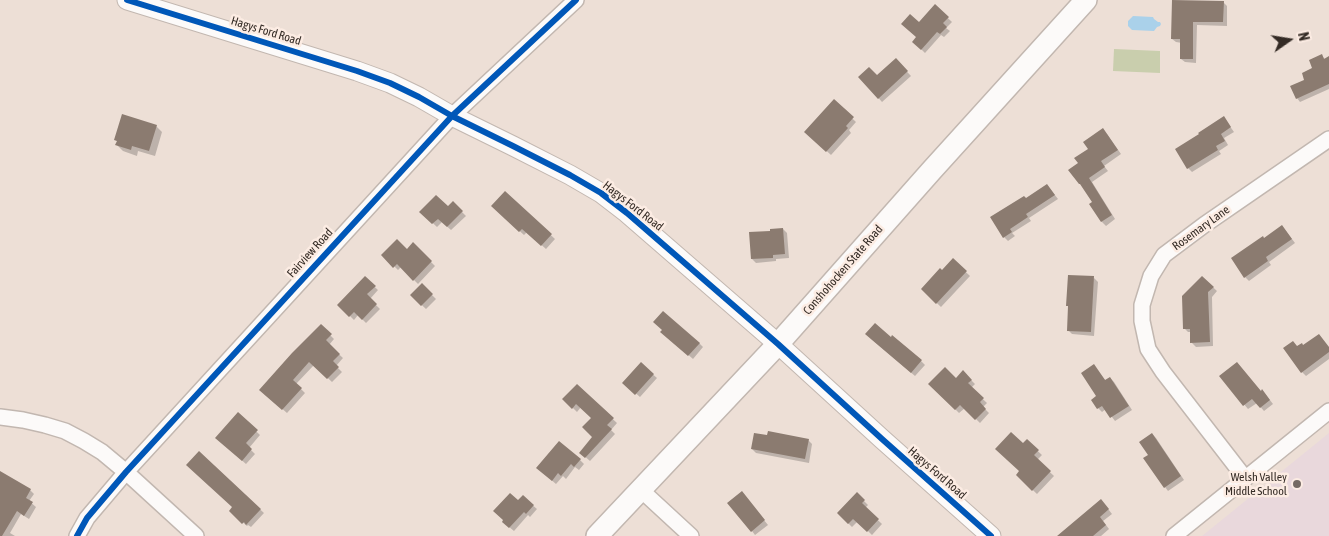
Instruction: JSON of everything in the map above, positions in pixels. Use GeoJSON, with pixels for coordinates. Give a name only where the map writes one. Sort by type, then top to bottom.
{"type":"FeatureCollection","features":[{"type":"Feature","properties":{"kind":"main road","name":"Conshohocken State Road"},"geometry":{"type":"LineString","coordinates":[[597,536],[778,344],[1086,0]]}},
{"type":"Feature","properties":{"kind":"street","name":"Hagys Ford Road"},"geometry":{"type":"LineString","coordinates":[[127,0],[357,71],[390,83],[570,175],[601,194],[627,212],[778,344],[991,536]]}},
{"type":"Feature","properties":{"kind":"street","name":"Fairview Road"},"geometry":{"type":"LineString","coordinates":[[77,536],[87,518],[126,472],[452,116],[576,0]]}},
{"type":"Feature","properties":{"kind":"street","name":"Rosemary Lane"},"geometry":{"type":"LineString","coordinates":[[1245,478],[1163,372],[1148,349],[1142,321],[1142,305],[1151,276],[1164,255],[1329,139]]}},
{"type":"Feature","properties":{"kind":"street"},"geometry":{"type":"LineString","coordinates":[[1174,536],[1329,411]]}},
{"type":"Feature","properties":{"kind":"street"},"geometry":{"type":"LineString","coordinates":[[0,417],[45,425],[65,431],[84,441],[102,452],[126,472],[196,536]]}},
{"type":"Feature","properties":{"kind":"street"},"geometry":{"type":"LineString","coordinates":[[640,489],[691,536]]}},
{"type":"Feature","properties":{"kind":"shaded area","name":"Welsh Valley Middle School"},"geometry":{"type":"Polygon","coordinates":[[[1329,433],[1329,536],[1202,536],[1329,433]]]}},
{"type":"Feature","properties":{"kind":"green space"},"geometry":{"type":"Polygon","coordinates":[[[1114,49],[1160,51],[1160,73],[1113,71],[1114,49]]]}},
{"type":"Feature","properties":{"kind":"water"},"geometry":{"type":"Polygon","coordinates":[[[1133,16],[1153,17],[1161,24],[1154,31],[1132,30],[1128,26],[1128,21],[1133,16]]]}},
{"type":"Feature","properties":{"kind":"building"},"geometry":{"type":"Polygon","coordinates":[[[1172,0],[1224,1],[1223,22],[1193,22],[1193,59],[1180,59],[1180,39],[1171,39],[1172,0]]]}},
{"type":"Feature","properties":{"kind":"building"},"geometry":{"type":"Polygon","coordinates":[[[935,4],[949,17],[943,23],[947,27],[940,34],[937,32],[921,50],[912,42],[916,37],[901,24],[910,14],[919,22],[935,4]]]}},
{"type":"Feature","properties":{"kind":"building"},"geometry":{"type":"Polygon","coordinates":[[[1322,54],[1324,59],[1329,56],[1329,84],[1296,99],[1290,86],[1304,80],[1302,73],[1312,68],[1309,60],[1322,54]]]}},
{"type":"Feature","properties":{"kind":"building"},"geometry":{"type":"Polygon","coordinates":[[[896,58],[908,71],[878,99],[858,77],[869,67],[877,75],[896,58]]]}},
{"type":"Feature","properties":{"kind":"building"},"geometry":{"type":"Polygon","coordinates":[[[834,99],[854,117],[846,126],[848,128],[826,152],[804,132],[834,99]]]}},
{"type":"Feature","properties":{"kind":"building"},"geometry":{"type":"Polygon","coordinates":[[[122,114],[157,125],[149,151],[132,146],[131,150],[115,145],[117,141],[114,140],[122,114]]]}},
{"type":"Feature","properties":{"kind":"building"},"geometry":{"type":"Polygon","coordinates":[[[1224,116],[1231,127],[1221,134],[1225,141],[1216,146],[1218,150],[1187,169],[1175,149],[1224,116]]]}},
{"type":"Feature","properties":{"kind":"building"},"geometry":{"type":"Polygon","coordinates":[[[1103,128],[1118,150],[1101,161],[1105,167],[1089,178],[1112,215],[1101,222],[1089,204],[1092,202],[1068,170],[1078,163],[1074,158],[1088,149],[1083,142],[1103,128]]]}},
{"type":"Feature","properties":{"kind":"building"},"geometry":{"type":"Polygon","coordinates":[[[1047,184],[1055,195],[1026,214],[1028,217],[1010,229],[1012,232],[1003,238],[990,217],[1024,196],[1026,198],[1047,184]]]}},
{"type":"Feature","properties":{"kind":"building"},"geometry":{"type":"Polygon","coordinates":[[[505,191],[552,234],[541,246],[522,229],[519,232],[491,206],[505,191]]]}},
{"type":"Feature","properties":{"kind":"building"},"geometry":{"type":"Polygon","coordinates":[[[436,195],[448,206],[453,201],[463,211],[447,227],[438,219],[432,224],[419,212],[436,195]]]}},
{"type":"Feature","properties":{"kind":"building"},"geometry":{"type":"Polygon","coordinates":[[[1282,225],[1292,239],[1266,257],[1268,261],[1244,278],[1231,258],[1282,225]]]}},
{"type":"Feature","properties":{"kind":"building"},"geometry":{"type":"Polygon","coordinates":[[[783,228],[785,254],[773,255],[773,258],[751,259],[749,232],[783,228]]]}},
{"type":"Feature","properties":{"kind":"building"},"geometry":{"type":"Polygon","coordinates":[[[397,239],[407,249],[413,242],[432,261],[413,281],[397,264],[393,268],[381,255],[397,239]]]}},
{"type":"Feature","properties":{"kind":"building"},"geometry":{"type":"Polygon","coordinates":[[[953,258],[967,271],[936,304],[921,289],[940,268],[942,270],[953,258]]]}},
{"type":"Feature","properties":{"kind":"building"},"geometry":{"type":"Polygon","coordinates":[[[1068,275],[1094,276],[1091,332],[1067,331],[1068,275]]]}},
{"type":"Feature","properties":{"kind":"building"},"geometry":{"type":"Polygon","coordinates":[[[365,276],[376,286],[367,294],[377,304],[362,320],[354,312],[349,317],[337,305],[365,276]]]}},
{"type":"Feature","properties":{"kind":"building"},"geometry":{"type":"Polygon","coordinates":[[[1202,276],[1214,287],[1208,292],[1210,342],[1190,343],[1190,329],[1183,329],[1182,296],[1202,276]]]}},
{"type":"Feature","properties":{"kind":"building"},"geometry":{"type":"Polygon","coordinates":[[[422,283],[433,294],[421,306],[410,295],[422,283]]]}},
{"type":"Feature","properties":{"kind":"building"},"geometry":{"type":"Polygon","coordinates":[[[663,311],[700,343],[688,356],[660,332],[662,330],[653,322],[663,311]]]}},
{"type":"Feature","properties":{"kind":"building"},"geometry":{"type":"Polygon","coordinates":[[[875,323],[922,360],[911,373],[865,334],[875,323]]]}},
{"type":"Feature","properties":{"kind":"building"},"geometry":{"type":"Polygon","coordinates":[[[321,324],[332,334],[326,340],[340,354],[333,361],[339,367],[327,379],[309,362],[293,380],[302,388],[282,410],[259,390],[321,324]]]}},
{"type":"Feature","properties":{"kind":"building"},"geometry":{"type":"Polygon","coordinates":[[[1319,334],[1329,347],[1329,352],[1301,373],[1283,348],[1293,341],[1297,346],[1302,343],[1303,345],[1319,334]]]}},
{"type":"Feature","properties":{"kind":"building"},"geometry":{"type":"Polygon","coordinates":[[[641,362],[654,374],[635,395],[622,383],[641,362]]]}},
{"type":"Feature","properties":{"kind":"building"},"geometry":{"type":"Polygon","coordinates":[[[1237,362],[1270,400],[1260,408],[1252,399],[1243,406],[1219,376],[1237,362]]]}},
{"type":"Feature","properties":{"kind":"building"},"geometry":{"type":"Polygon","coordinates":[[[1094,364],[1105,380],[1110,377],[1129,406],[1110,418],[1102,406],[1097,409],[1091,400],[1096,396],[1081,373],[1094,364]]]}},
{"type":"Feature","properties":{"kind":"building"},"geometry":{"type":"Polygon","coordinates":[[[945,367],[956,378],[963,370],[972,380],[968,383],[984,398],[980,402],[986,409],[975,420],[960,405],[955,410],[928,384],[945,367]]]}},
{"type":"Feature","properties":{"kind":"building"},"geometry":{"type":"Polygon","coordinates":[[[577,384],[614,418],[607,425],[612,429],[585,458],[579,453],[592,437],[582,427],[591,418],[576,404],[572,409],[562,399],[577,384]]]}},
{"type":"Feature","properties":{"kind":"building"},"geometry":{"type":"Polygon","coordinates":[[[238,412],[258,430],[246,443],[252,449],[242,461],[215,438],[238,412]]]}},
{"type":"Feature","properties":{"kind":"building"},"geometry":{"type":"Polygon","coordinates":[[[768,431],[809,439],[805,459],[751,449],[754,433],[767,435],[768,431]]]}},
{"type":"Feature","properties":{"kind":"building"},"geometry":{"type":"Polygon","coordinates":[[[1011,432],[1023,443],[1027,439],[1039,450],[1034,455],[1051,471],[1032,491],[1016,475],[1019,471],[995,449],[1011,432]]]}},
{"type":"Feature","properties":{"kind":"building"},"geometry":{"type":"Polygon","coordinates":[[[1152,433],[1181,476],[1164,488],[1143,458],[1148,455],[1139,442],[1152,433]]]}},
{"type":"Feature","properties":{"kind":"building"},"geometry":{"type":"Polygon","coordinates":[[[559,441],[581,459],[574,467],[571,464],[561,476],[558,473],[552,481],[536,468],[559,441]]]}},
{"type":"Feature","properties":{"kind":"building"},"geometry":{"type":"Polygon","coordinates":[[[199,451],[261,509],[246,525],[244,522],[242,524],[229,511],[232,507],[186,465],[199,451]]]}},
{"type":"Feature","properties":{"kind":"building"},"geometry":{"type":"Polygon","coordinates":[[[0,471],[31,489],[26,498],[33,502],[24,516],[17,511],[2,536],[0,536],[0,471]]]}},
{"type":"Feature","properties":{"kind":"building"},"geometry":{"type":"Polygon","coordinates":[[[742,491],[765,520],[751,532],[727,503],[742,491]]]}},
{"type":"Feature","properties":{"kind":"building"},"geometry":{"type":"Polygon","coordinates":[[[857,492],[865,500],[862,503],[879,519],[867,532],[853,519],[848,524],[837,513],[857,492]]]}},
{"type":"Feature","properties":{"kind":"building"},"geometry":{"type":"Polygon","coordinates":[[[510,493],[518,500],[523,495],[534,505],[526,514],[524,512],[509,528],[493,511],[510,493]]]}},
{"type":"Feature","properties":{"kind":"building"},"geometry":{"type":"Polygon","coordinates":[[[1101,499],[1109,509],[1100,517],[1106,525],[1093,536],[1057,536],[1101,499]]]}},
{"type":"Feature","properties":{"kind":"cycle path"},"geometry":{"type":"LineString","coordinates":[[127,0],[357,71],[390,83],[570,175],[601,193],[627,213],[778,344],[991,536]]}},
{"type":"Feature","properties":{"kind":"cycle path"},"geometry":{"type":"LineString","coordinates":[[77,536],[87,518],[126,472],[452,116],[576,0]]}},
{"type":"Feature","properties":{"kind":"place","name":"Welsh Valley Middle School"},"geometry":{"type":"Point","coordinates":[1297,484]}}]}
